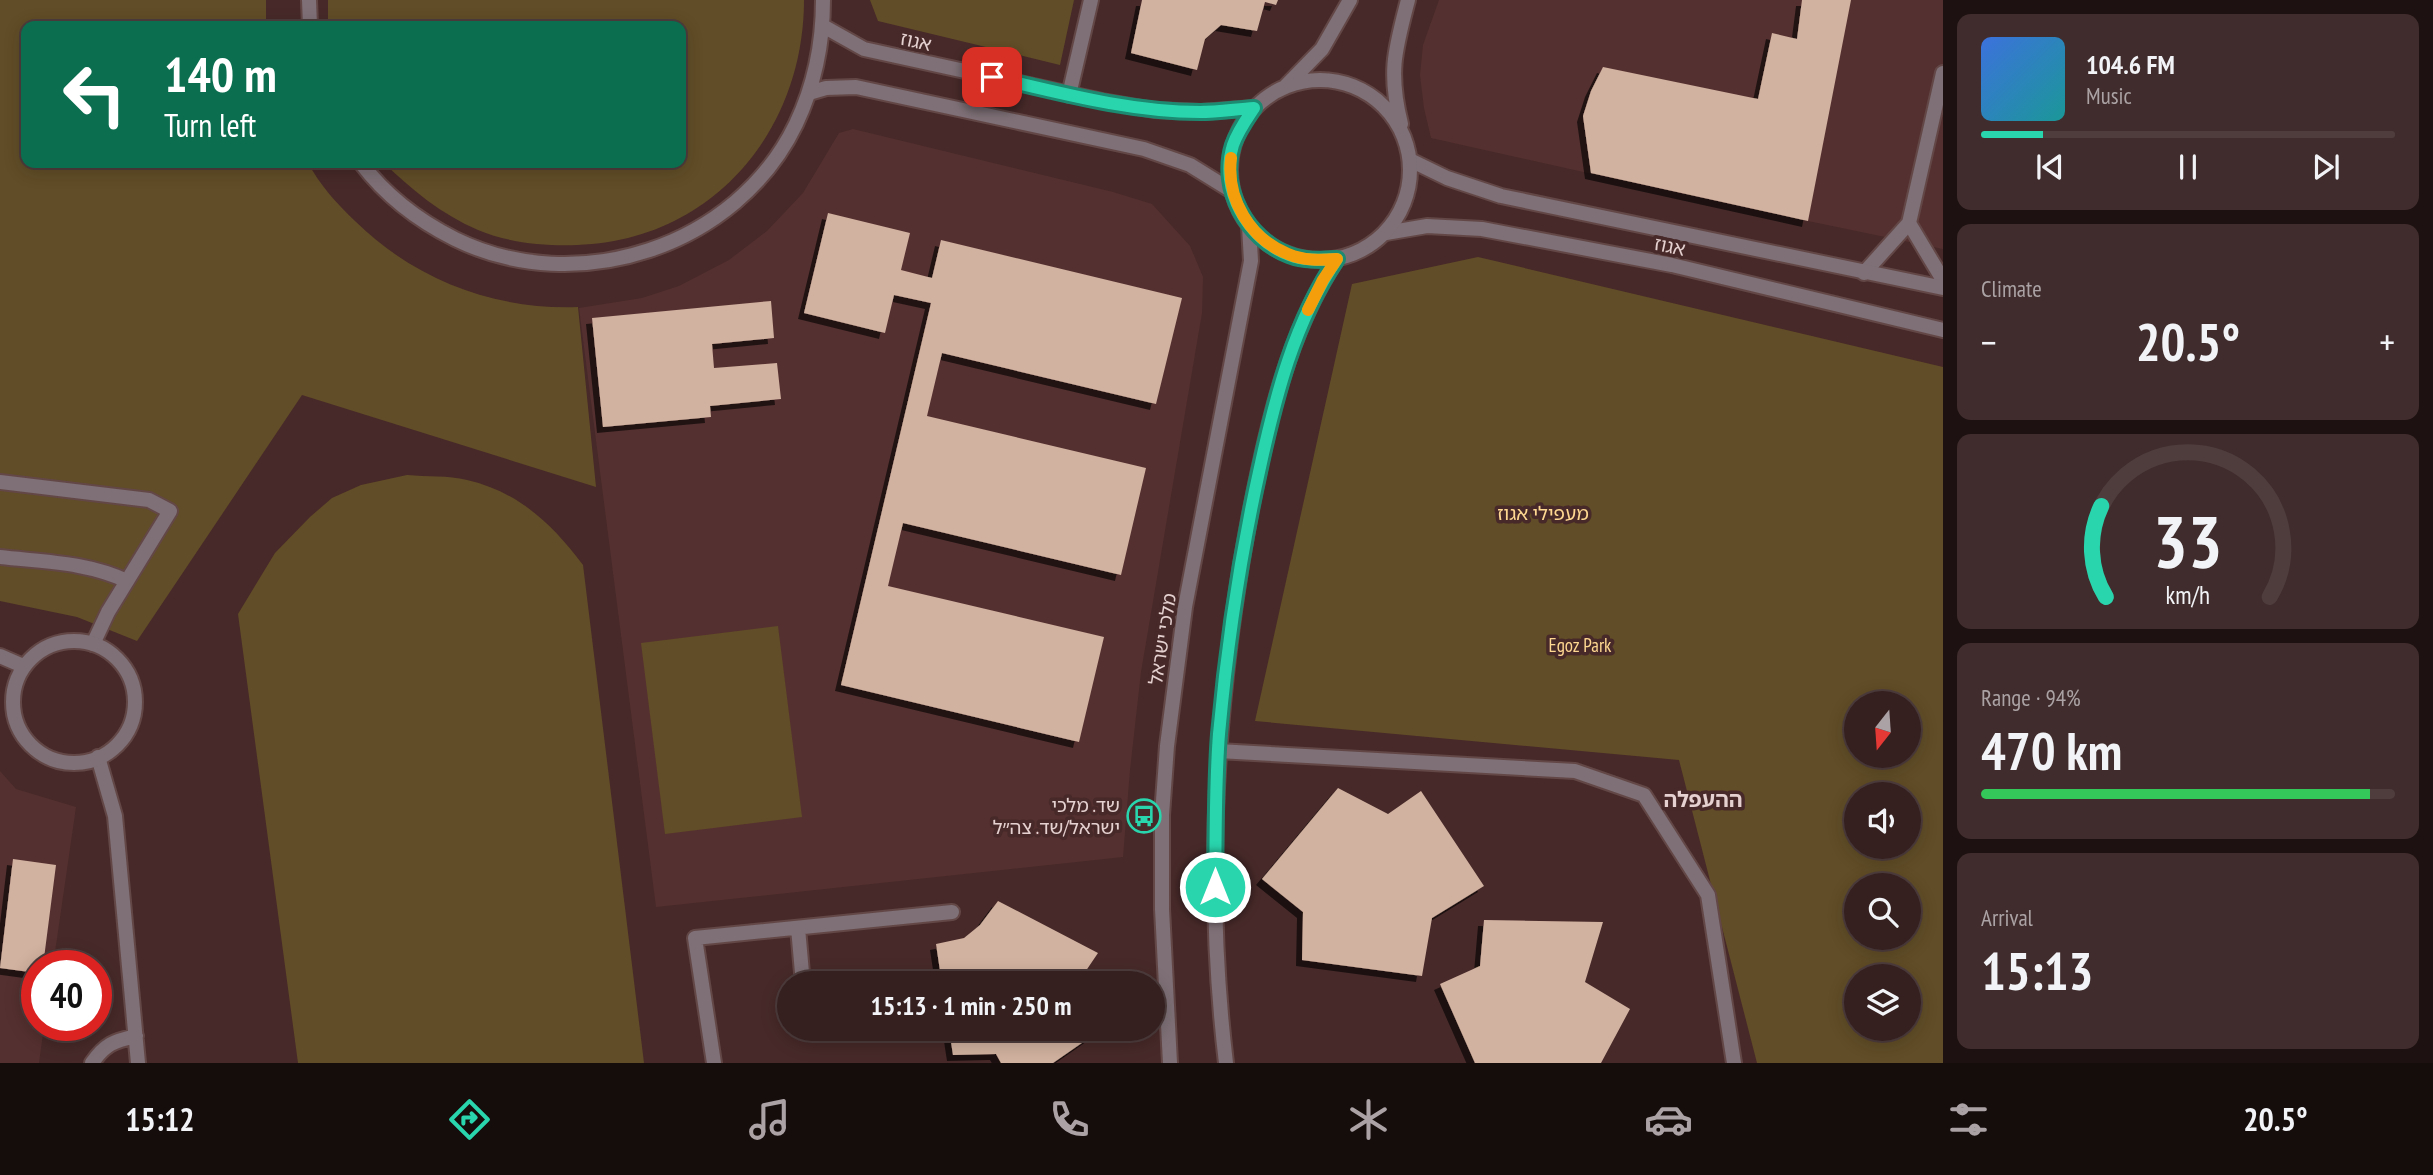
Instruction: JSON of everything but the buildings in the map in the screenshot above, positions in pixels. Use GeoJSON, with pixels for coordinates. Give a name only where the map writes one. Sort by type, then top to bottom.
{"type":"FeatureCollection","features":[{"type":"Feature","properties":{"kind":"street"},"geometry":{"type":"LineString","coordinates":[[309,0],[310,21]]}},
{"type":"Feature","properties":{"kind":"street"},"geometry":{"type":"LineString","coordinates":[[365,168],[404,207],[429,226],[471,247],[504,257],[550,265],[596,263],[631,257],[662,247],[707,224],[738,199],[769,167],[795,125],[809,93],[818,60],[823,26],[823,0]]}},
{"type":"Feature","properties":{"kind":"street"},"geometry":{"type":"LineString","coordinates":[[1069,95],[1091,0]]}},
{"type":"Feature","properties":{"kind":"street"},"geometry":{"type":"LineString","coordinates":[[1350,0],[1322,49],[1285,87],[1254,108],[1241,126],[1233,147],[1230,169],[1232,191],[1249,226],[1267,243],[1289,255],[1312,260],[1337,259],[1363,249],[1386,233],[1406,200],[1410,160],[1394,96],[1392,67],[1408,0]]}},
{"type":"Feature","properties":{"kind":"street","name":"אגוז"},"geometry":{"type":"LineString","coordinates":[[823,26],[864,49],[1069,95],[1154,110],[1202,112],[1254,108]]}},
{"type":"Feature","properties":{"kind":"street"},"geometry":{"type":"LineString","coordinates":[[1864,273],[1909,223],[1938,114],[1943,73]]}},
{"type":"Feature","properties":{"kind":"street"},"geometry":{"type":"LineString","coordinates":[[1285,87],[1308,81],[1333,81],[1356,87],[1377,100],[1393,117],[1405,138]]}},
{"type":"Feature","properties":{"kind":"street"},"geometry":{"type":"LineString","coordinates":[[809,93],[826,88],[856,87],[1144,149],[1190,165],[1232,191]]}},
{"type":"Feature","properties":{"kind":"street","name":"אגוז"},"geometry":{"type":"LineString","coordinates":[[1410,160],[1447,178],[1501,196],[1943,288]]}},
{"type":"Feature","properties":{"kind":"street"},"geometry":{"type":"LineString","coordinates":[[1909,223],[1943,280]]}},
{"type":"Feature","properties":{"kind":"street","name":"מלכי ישראל"},"geometry":{"type":"LineString","coordinates":[[1170,1063],[1162,909],[1162,815],[1167,746],[1185,607],[1251,261],[1249,226]]}},
{"type":"Feature","properties":{"kind":"street","name":"אגוז"},"geometry":{"type":"LineString","coordinates":[[1386,233],[1427,226],[1482,229],[1672,265],[1943,330]]}},
{"type":"Feature","properties":{"kind":"street"},"geometry":{"type":"LineString","coordinates":[[1226,1063],[1217,965],[1215,875],[1219,751],[1240,570],[1269,424],[1303,322],[1323,280],[1337,259]]}},
{"type":"Feature","properties":{"kind":"street"},"geometry":{"type":"LineString","coordinates":[[0,482],[149,500],[170,511],[108,612],[93,644]]}},
{"type":"Feature","properties":{"kind":"street"},"geometry":{"type":"LineString","coordinates":[[0,557],[85,566],[105,570],[127,581]]}},
{"type":"Feature","properties":{"kind":"street"},"geometry":{"type":"LineString","coordinates":[[68,640],[93,644],[105,649],[121,662],[131,681],[135,701],[132,722],[121,740],[98,757],[86,762],[66,763],[45,756],[29,744],[17,726],[12,706],[14,685],[23,666],[35,653],[50,645],[68,640]]}},
{"type":"Feature","properties":{"kind":"street"},"geometry":{"type":"LineString","coordinates":[[0,656],[23,666]]}},
{"type":"Feature","properties":{"kind":"street"},"geometry":{"type":"LineString","coordinates":[[1219,751],[1575,771],[1644,795],[1708,895],[1734,1063]]}},
{"type":"Feature","properties":{"kind":"street"},"geometry":{"type":"LineString","coordinates":[[98,757],[115,817],[138,1063]]}},
{"type":"Feature","properties":{"kind":"street"},"geometry":{"type":"LineString","coordinates":[[714,1063],[695,939],[951,912]]}},
{"type":"Feature","properties":{"kind":"street"},"geometry":{"type":"LineString","coordinates":[[798,928],[802,971]]}},
{"type":"Feature","properties":{"kind":"street"},"geometry":{"type":"LineString","coordinates":[[92,1063],[102,1049],[117,1041],[136,1036]]}},
{"type":"Feature","properties":{"kind":"shaded area"},"geometry":{"type":"Polygon","coordinates":[[[1439,0],[1943,0],[1943,249],[1431,138],[1420,75],[1423,45],[1439,0]]]}},
{"type":"Feature","properties":{"kind":"shaded area"},"geometry":{"type":"Polygon","coordinates":[[[853,129],[1113,192],[1152,204],[1190,246],[1203,277],[1202,313],[1141,672],[1123,857],[656,907],[579,308],[642,298],[679,286],[729,260],[767,231],[803,193],[839,133],[853,129]]]}},
{"type":"Feature","properties":{"kind":"shaded area"},"geometry":{"type":"Polygon","coordinates":[[[0,771],[16,789],[76,807],[55,950],[21,950],[21,1041],[42,1041],[39,1063],[0,1063],[0,771]]]}},
{"type":"Feature","properties":{"kind":"green space"},"geometry":{"type":"Polygon","coordinates":[[[0,0],[266,0],[266,21],[21,21],[21,168],[311,168],[329,194],[378,242],[430,275],[486,297],[547,307],[578,307],[596,487],[302,395],[137,641],[77,617],[0,601],[0,0]]]}},
{"type":"Feature","properties":{"kind":"green space"},"geometry":{"type":"Polygon","coordinates":[[[328,0],[804,0],[800,48],[788,93],[768,134],[741,170],[708,200],[669,223],[626,239],[577,245],[514,241],[478,230],[428,201],[389,168],[686,168],[686,21],[328,21],[328,0]]]}},
{"type":"Feature","properties":{"kind":"green space"},"geometry":{"type":"Polygon","coordinates":[[[870,0],[1074,0],[1060,65],[878,21],[870,0]]]}},
{"type":"Feature","properties":{"kind":"green space","name":"מעפילי אגוז"},"geometry":{"type":"Polygon","coordinates":[[[1478,257],[1943,367],[1943,1063],[1757,1063],[1679,760],[1255,721],[1352,284],[1478,257]]]}},
{"type":"Feature","properties":{"kind":"green space"},"geometry":{"type":"Polygon","coordinates":[[[407,475],[460,478],[503,493],[546,523],[583,565],[644,1063],[298,1063],[238,614],[275,553],[332,498],[361,485],[407,475]]]}},
{"type":"Feature","properties":{"kind":"green space"},"geometry":{"type":"Polygon","coordinates":[[[778,626],[802,817],[665,834],[641,643],[778,626]]]}},
{"type":"Feature","properties":{"kind":"slow traffic"},"geometry":{"type":"LineString","coordinates":[[1231,158],[1232,191],[1249,226],[1267,243],[1289,255],[1312,260],[1337,259],[1308,310]]}},
{"type":"Feature","properties":{"kind":"place","name":"שד. מלכי ישראל/שד. צה״ל"},"geometry":{"type":"Point","coordinates":[1144,816]}},
{"type":"Feature","properties":{"kind":"district","name":"ההעפלה"},"geometry":{"type":"Point","coordinates":[1703,800]}},
{"type":"Feature","properties":{"kind":"route"},"geometry":{"type":"LineString","coordinates":[[992,77],[1154,110],[1202,112],[1254,108],[1241,126],[1233,147],[1230,169],[1232,191],[1239,210],[1249,226],[1267,243],[1289,255],[1312,260],[1337,259],[1323,280],[1303,322],[1286,368],[1269,424],[1254,493],[1240,570],[1219,735],[1215,887]]}},
{"type":"Feature","properties":{"kind":"park label","name":"Egoz Park"},"geometry":{"type":"Point","coordinates":[1580,645]}}]}
